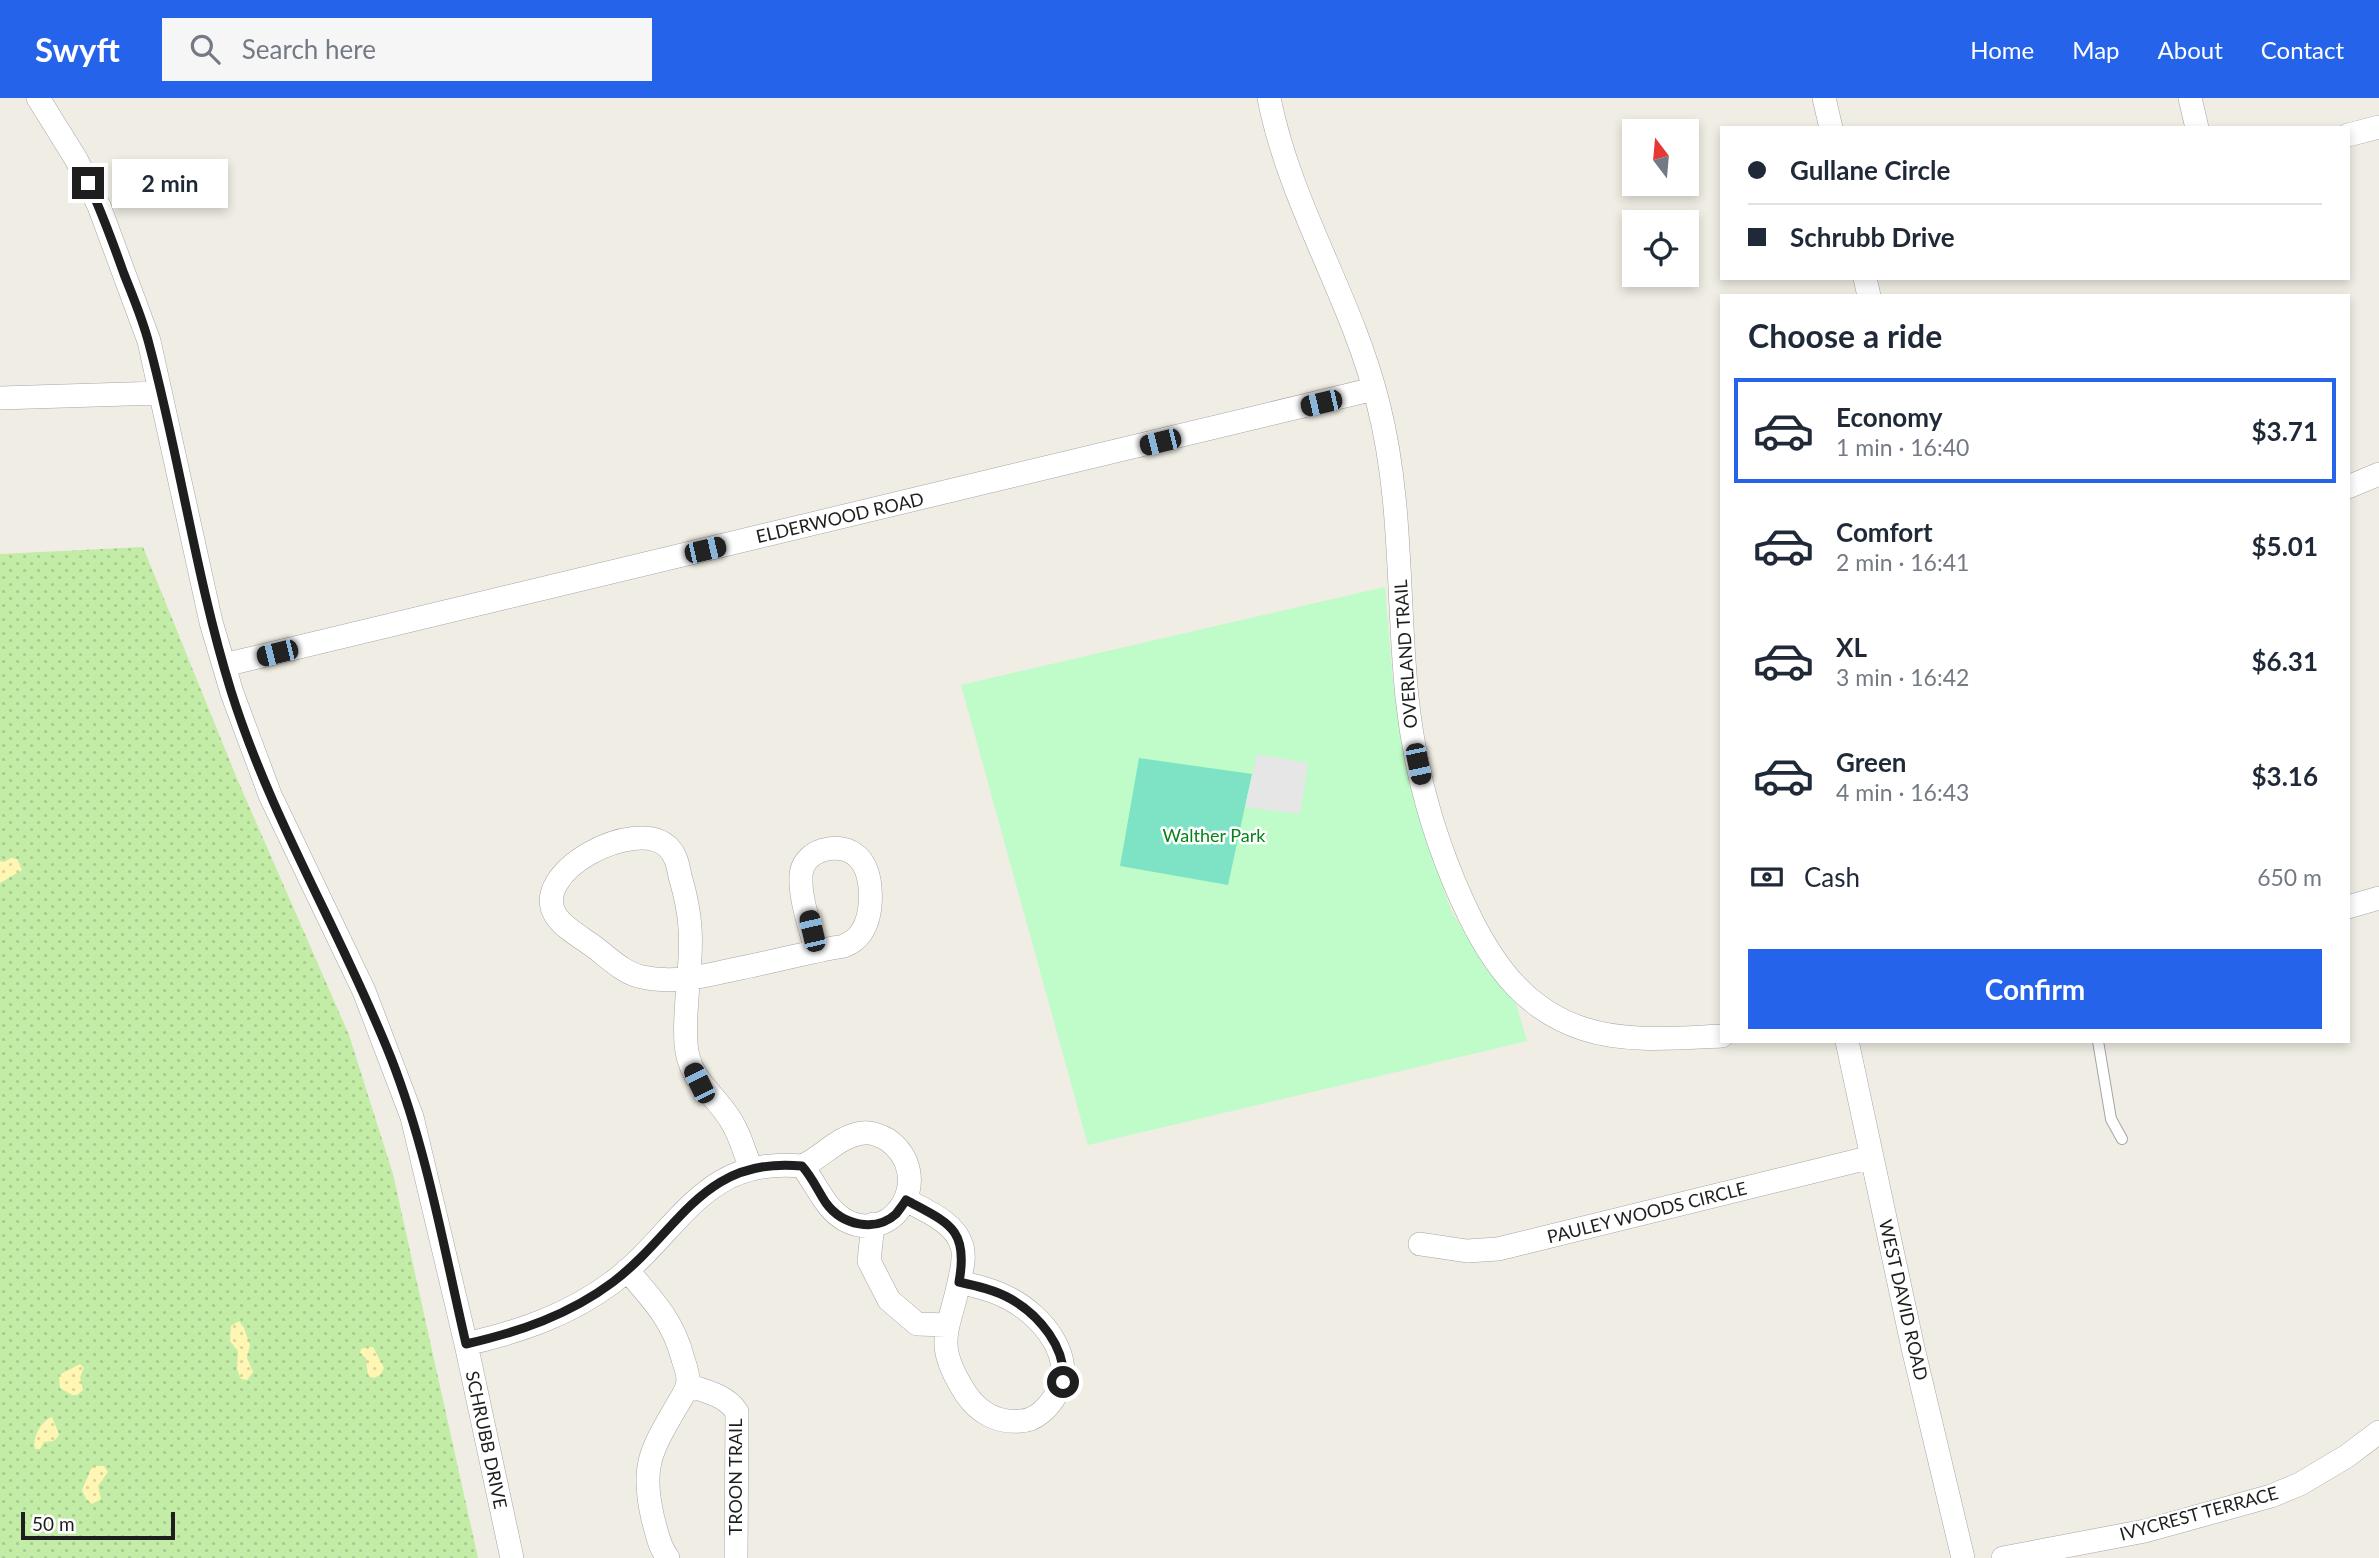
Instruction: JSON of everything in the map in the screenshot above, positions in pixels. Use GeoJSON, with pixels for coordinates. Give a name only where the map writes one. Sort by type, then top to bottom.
{"type":"FeatureCollection","features":[{"type":"Feature","properties":{"kind":"street","name":"SCHRUBB DRIVE"},"geometry":{"type":"LineString","coordinates":[[38,98],[76,159],[99,206],[149,341],[211,622],[232,693],[270,795],[364,991],[412,1117],[466,1344],[512,1558]]}},
{"type":"Feature","properties":{"kind":"street","name":"OVERLAND TRAIL"},"geometry":{"type":"LineString","coordinates":[[1269,98],[1284,161],[1354,327],[1374,389],[1389,455],[1395,504],[1404,656],[1414,743],[1432,819],[1460,896],[1484,944],[1505,974],[1532,1003],[1560,1019],[1584,1029],[1629,1037],[1720,1036]]}},
{"type":"Feature","properties":{"kind":"street"},"geometry":{"type":"LineString","coordinates":[[1825,98],[1831,126]]}},
{"type":"Feature","properties":{"kind":"street"},"geometry":{"type":"LineString","coordinates":[[2190,98],[2197,126]]}},
{"type":"Feature","properties":{"kind":"street"},"geometry":{"type":"LineString","coordinates":[[2350,134],[2379,127]]}},
{"type":"Feature","properties":{"kind":"street","name":"ELDERWOOD ROAD"},"geometry":{"type":"LineString","coordinates":[[224,665],[1374,389]]}},
{"type":"Feature","properties":{"kind":"street"},"geometry":{"type":"LineString","coordinates":[[0,398],[160,393]]}},
{"type":"Feature","properties":{"kind":"street"},"geometry":{"type":"LineString","coordinates":[[2350,486],[2379,474]]}},
{"type":"Feature","properties":{"kind":"street"},"geometry":{"type":"LineString","coordinates":[[751,1168],[733,1125],[699,1083],[690,1064],[686,1045],[688,979],[691,929],[675,857],[658,840],[644,837],[622,840],[588,855],[553,887],[551,901],[558,920],[622,969],[640,977],[688,979],[816,951]]}},
{"type":"Feature","properties":{"kind":"street"},"geometry":{"type":"LineString","coordinates":[[2350,906],[2379,898]]}},
{"type":"Feature","properties":{"kind":"street","name":"WEST DAVID ROAD"},"geometry":{"type":"LineString","coordinates":[[1847,1043],[1913,1348],[1963,1558]]}},
{"type":"Feature","properties":{"kind":"street"},"geometry":{"type":"LineString","coordinates":[[466,1344],[506,1335],[553,1318],[585,1301],[627,1270],[693,1201],[713,1185],[751,1168],[777,1163],[802,1166],[850,1136],[865,1133],[883,1137],[897,1147],[905,1159],[910,1175],[909,1190],[906,1200],[896,1214],[884,1222],[857,1224],[844,1219],[828,1205],[802,1166]]}},
{"type":"Feature","properties":{"kind":"street","name":"PAULEY WOODS CIRCLE"},"geometry":{"type":"LineString","coordinates":[[1420,1244],[1467,1251],[1498,1249],[1872,1157]]}},
{"type":"Feature","properties":{"kind":"street"},"geometry":{"type":"LineString","coordinates":[[906,1200],[944,1222],[957,1234],[962,1247],[963,1261],[959,1282],[947,1325],[947,1355],[951,1368],[972,1402],[990,1417],[1010,1422],[1028,1421],[1042,1412],[1063,1382],[1062,1359],[1055,1342],[1038,1321],[1010,1299],[992,1290],[959,1282]]}},
{"type":"Feature","properties":{"kind":"street"},"geometry":{"type":"LineString","coordinates":[[873,1224],[869,1261],[889,1300],[917,1324],[947,1325]]}},
{"type":"Feature","properties":{"kind":"street"},"geometry":{"type":"LineString","coordinates":[[627,1270],[665,1314],[672,1327],[688,1379],[648,1461],[651,1511],[663,1552],[668,1558]]}},
{"type":"Feature","properties":{"kind":"street","name":"TROON TRAIL"},"geometry":{"type":"LineString","coordinates":[[687,1385],[719,1396],[733,1405],[737,1412],[736,1558]]}},
{"type":"Feature","properties":{"kind":"street","name":"IVYCREST TERRACE"},"geometry":{"type":"LineString","coordinates":[[2003,1558],[2145,1531],[2271,1496],[2300,1484],[2347,1456],[2379,1432]]}},
{"type":"Feature","properties":{"kind":"lane"},"geometry":{"type":"LineString","coordinates":[[2098,1043],[2111,1119],[2122,1139]]}},
{"type":"Feature","properties":{"kind":"green space"},"geometry":{"type":"Polygon","coordinates":[[[143,547],[238,781],[349,1035],[393,1174],[478,1558],[0,1558],[0,554],[143,547]]]}},
{"type":"Feature","properties":{"kind":"green space","name":"Walther Park"},"geometry":{"type":"Polygon","coordinates":[[[1385,587],[1392,672],[1403,750],[1422,826],[1451,910],[1485,968],[1514,997],[1527,1041],[1088,1145],[961,685],[1385,587]]]}},
{"type":"Feature","properties":{"kind":"green space"},"geometry":{"type":"Polygon","coordinates":[[[1139,758],[1252,774],[1228,885],[1120,866],[1139,758]]]}},
{"type":"Feature","properties":{"kind":"sand"},"geometry":{"type":"Polygon","coordinates":[[[17,859],[22,870],[0,883],[0,861],[17,859]]]}},
{"type":"Feature","properties":{"kind":"sand"},"geometry":{"type":"Polygon","coordinates":[[[239,1321],[250,1345],[247,1358],[253,1372],[247,1380],[241,1379],[237,1369],[238,1351],[230,1341],[231,1326],[239,1321]]]}},
{"type":"Feature","properties":{"kind":"sand"},"geometry":{"type":"Polygon","coordinates":[[[373,1347],[384,1368],[380,1375],[374,1378],[368,1376],[366,1358],[360,1353],[361,1349],[373,1347]]]}},
{"type":"Feature","properties":{"kind":"sand"},"geometry":{"type":"Polygon","coordinates":[[[80,1364],[84,1368],[80,1377],[83,1390],[72,1395],[60,1388],[59,1375],[80,1364]]]}},
{"type":"Feature","properties":{"kind":"sand"},"geometry":{"type":"Polygon","coordinates":[[[52,1417],[58,1437],[44,1442],[40,1449],[35,1449],[38,1430],[52,1417]]]}},
{"type":"Feature","properties":{"kind":"sand"},"geometry":{"type":"Polygon","coordinates":[[[95,1466],[104,1466],[108,1472],[98,1486],[101,1499],[92,1504],[82,1490],[95,1466]]]}},
{"type":"Feature","properties":{"kind":"shaded area"},"geometry":{"type":"Polygon","coordinates":[[[1257,754],[1308,763],[1300,814],[1245,807],[1257,754]]]}},
{"type":"Feature","properties":{"kind":"route"},"geometry":{"type":"LineString","coordinates":[[88,183],[149,341],[211,622],[232,693],[270,795],[364,991],[393,1062],[412,1117],[427,1174],[466,1344],[506,1335],[553,1318],[585,1301],[627,1270],[693,1201],[713,1185],[751,1168],[777,1163],[802,1166],[828,1205],[844,1219],[857,1224],[884,1222],[896,1214],[906,1200],[944,1222],[957,1234],[962,1247],[963,1261],[959,1282],[992,1290],[1025,1309],[1038,1321],[1055,1342],[1062,1359],[1063,1382]]}}]}
